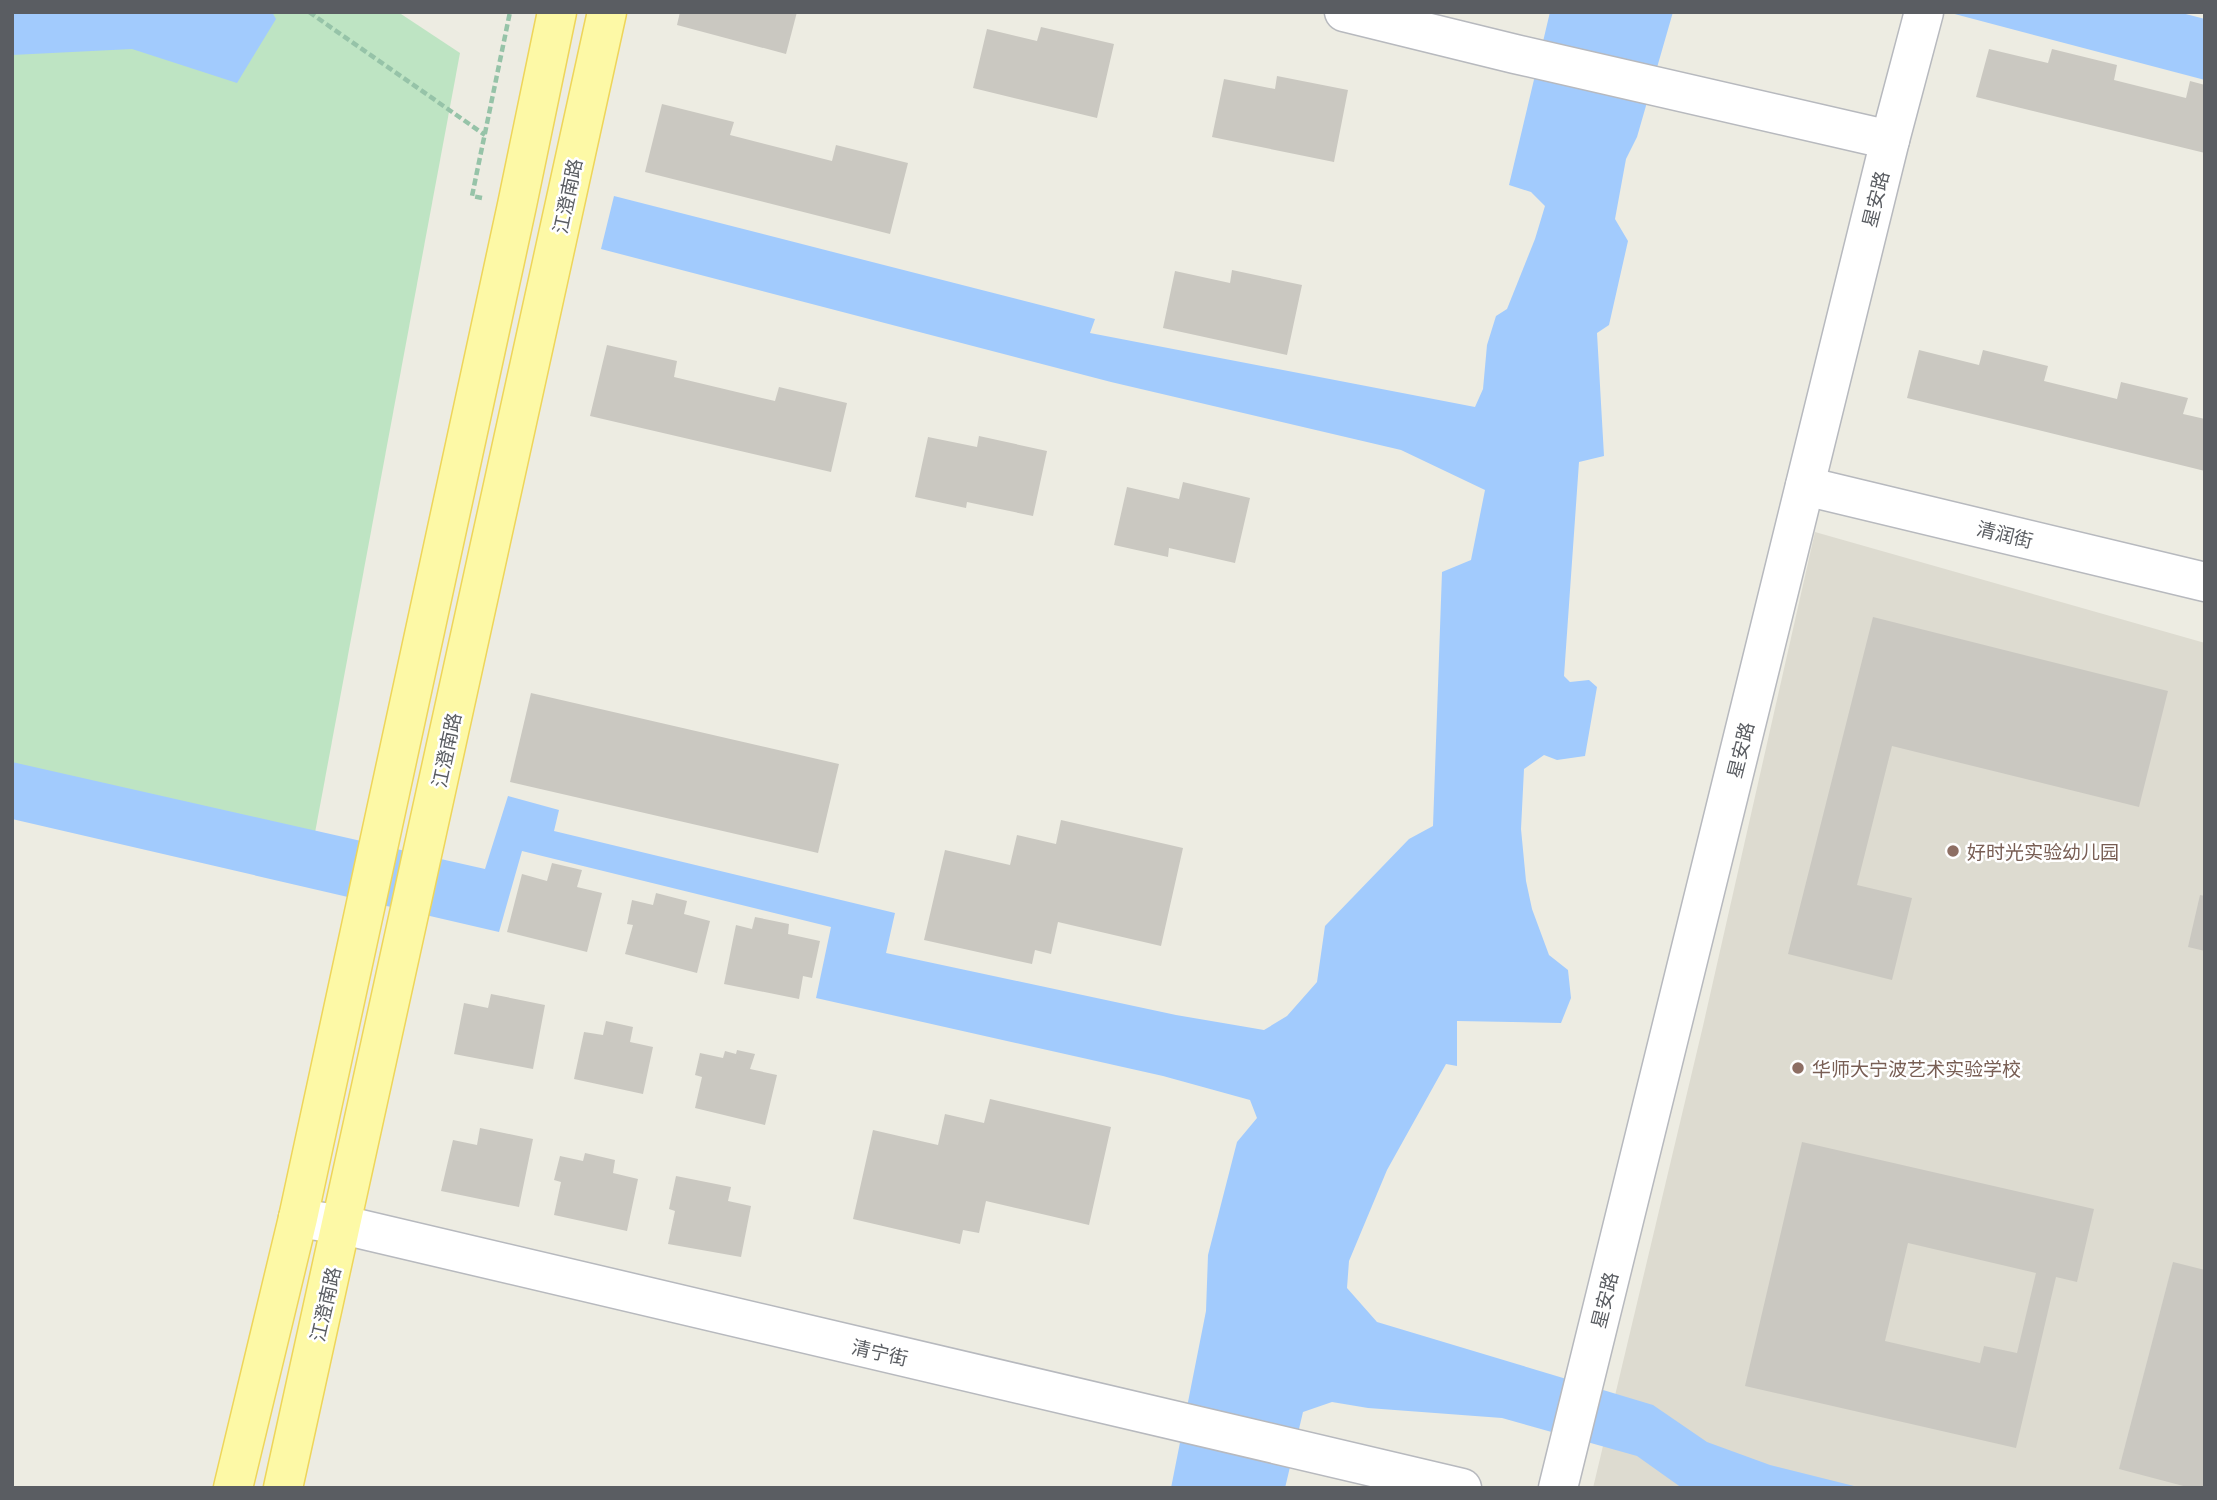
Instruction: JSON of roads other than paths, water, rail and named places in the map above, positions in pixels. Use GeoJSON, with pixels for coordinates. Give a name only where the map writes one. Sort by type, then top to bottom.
{"type":"FeatureCollection","features":[{"type":"Feature","properties":{"kind":"main road"},"geometry":{"type":"LineString","coordinates":[[233,1488],[298,1218],[557,12]]}},
{"type":"Feature","properties":{"kind":"main road","name":"江澄南路"},"geometry":{"type":"LineString","coordinates":[[284,1488],[607,12]]}},
{"type":"Feature","properties":{"kind":"street"},"geometry":{"type":"LineString","coordinates":[[1344,12],[1890,140]]}},
{"type":"Feature","properties":{"kind":"street","name":"星安路"},"geometry":{"type":"LineString","coordinates":[[1558,1488],[1890,140],[1924,12]]}},
{"type":"Feature","properties":{"kind":"street","name":"清润街"},"geometry":{"type":"LineString","coordinates":[[1805,486],[2205,582]]}},
{"type":"Feature","properties":{"kind":"street","name":"清宁街"},"geometry":{"type":"LineString","coordinates":[[298,1218],[343,1225],[1462,1488]]}},
{"type":"Feature","properties":{"kind":"water"},"geometry":{"type":"Polygon","coordinates":[[[12,12],[272,12],[276,19],[237,83],[132,49],[12,55],[12,12]]]}},
{"type":"Feature","properties":{"kind":"water"},"geometry":{"type":"Polygon","coordinates":[[[1550,12],[1673,12],[1637,137],[1626,159],[1615,219],[1628,241],[1609,325],[1597,333],[1604,456],[1579,462],[1564,676],[1570,682],[1589,680],[1597,687],[1585,756],[1557,760],[1544,755],[1524,769],[1521,829],[1526,881],[1532,909],[1549,955],[1568,970],[1571,998],[1561,1023],[1457,1021],[1457,1066],[1446,1064],[1387,1170],[1349,1261],[1347,1288],[1377,1322],[1653,1405],[1707,1442],[1770,1465],[1862,1488],[1682,1488],[1637,1456],[1502,1418],[1368,1408],[1332,1402],[1303,1412],[1285,1488],[1171,1488],[1206,1311],[1208,1255],[1237,1142],[1257,1118],[1250,1100],[1163,1076],[816,998],[831,927],[522,851],[499,932],[12,819],[12,762],[485,869],[508,796],[559,810],[554,831],[895,913],[886,953],[1176,1015],[1264,1030],[1287,1016],[1317,982],[1325,926],[1409,839],[1433,826],[1442,572],[1471,560],[1485,490],[1401,450],[1111,382],[601,249],[614,196],[1095,319],[1090,333],[1475,407],[1483,389],[1487,345],[1496,316],[1507,309],[1545,206],[1531,192],[1509,185],[1550,12]]]}},
{"type":"Feature","properties":{"kind":"water"},"geometry":{"type":"Polygon","coordinates":[[[1947,12],[2178,12],[2205,19],[2205,80],[1947,12]]]}},
{"type":"Feature","properties":{"kind":"place","name":"好时光实验幼儿园"},"geometry":{"type":"Point","coordinates":[1953,851]}},
{"type":"Feature","properties":{"kind":"place","name":"华师大宁波艺术实验学校"},"geometry":{"type":"Point","coordinates":[1798,1068]}}]}
